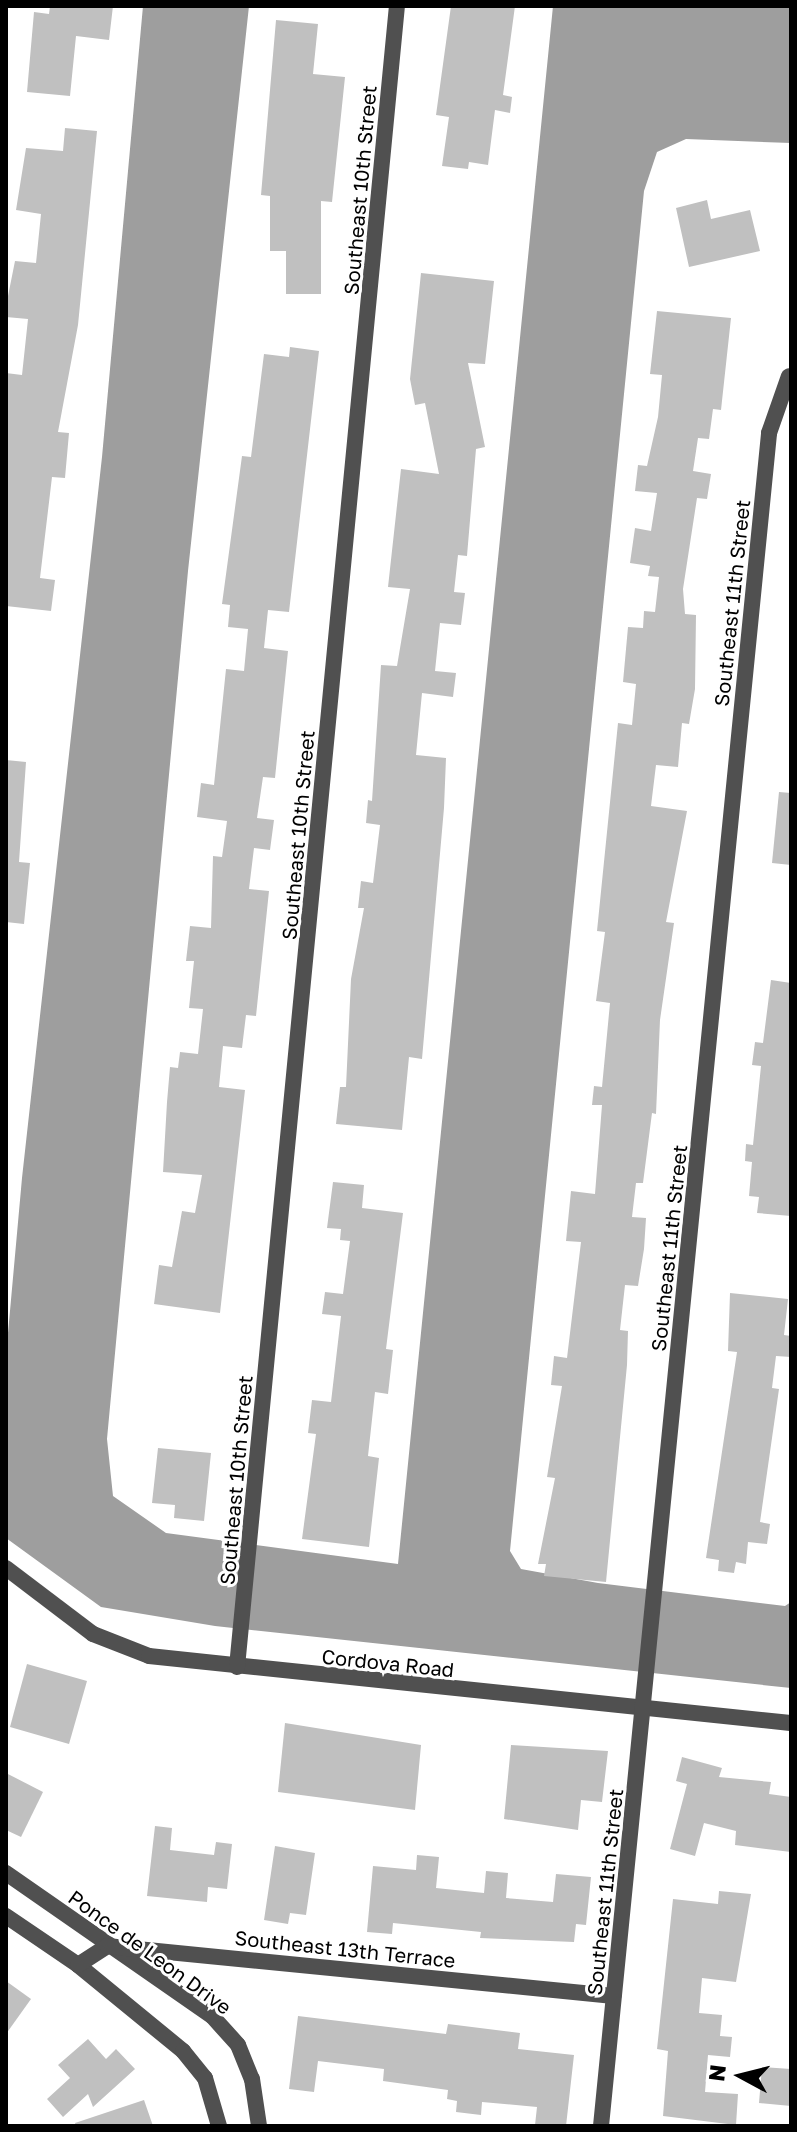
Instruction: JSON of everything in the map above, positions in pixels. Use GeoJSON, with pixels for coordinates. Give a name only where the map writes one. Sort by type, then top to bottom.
{"type":"FeatureCollection","features":[{"type":"Feature","properties":{"kind":"street","name":"Southeast 10th Street"},"geometry":{"type":"LineString","coordinates":[[237,1667],[397,6]]}},
{"type":"Feature","properties":{"kind":"street","name":"Southeast 11th Street"},"geometry":{"type":"LineString","coordinates":[[601,2126],[648,1683],[769,433],[789,376]]}},
{"type":"Feature","properties":{"kind":"street","name":"Cordova Road"},"geometry":{"type":"LineString","coordinates":[[6,1568],[93,1634],[149,1656],[791,1723]]}},
{"type":"Feature","properties":{"kind":"street","name":"Ponce de Leon Drive"},"geometry":{"type":"LineString","coordinates":[[6,1873],[212,2016],[238,2045],[252,2079],[259,2126]]}},
{"type":"Feature","properties":{"kind":"street"},"geometry":{"type":"LineString","coordinates":[[6,1916],[78,1965],[183,2051],[205,2078],[219,2126]]}},
{"type":"Feature","properties":{"kind":"street","name":"Southeast 13th Terrace"},"geometry":{"type":"LineString","coordinates":[[107,1946],[614,1996]]}},
{"type":"Feature","properties":{"kind":"street"},"geometry":{"type":"LineString","coordinates":[[78,1965],[107,1946]]}},
{"type":"Feature","properties":{"kind":"shaded area"},"geometry":{"type":"Polygon","coordinates":[[[143,6],[249,6],[188,571],[107,1439],[113,1496],[166,1533],[398,1564],[553,6],[791,6],[791,143],[686,139],[657,152],[644,191],[510,1551],[521,1569],[598,1583],[785,1606],[791,1602],[791,1688],[215,1626],[101,1607],[6,1538],[6,1355],[22,1178],[102,457],[143,6]]]}},
{"type":"Feature","properties":{"kind":"building"},"geometry":{"type":"Polygon","coordinates":[[[50,6],[113,6],[109,40],[76,36],[70,96],[27,92],[34,12],[49,14],[50,6]]]}},
{"type":"Feature","properties":{"kind":"building"},"geometry":{"type":"Polygon","coordinates":[[[451,6],[515,6],[503,95],[512,97],[510,113],[495,110],[488,165],[469,162],[468,169],[442,166],[449,117],[436,115],[451,6]]]}},
{"type":"Feature","properties":{"kind":"building"},"geometry":{"type":"Polygon","coordinates":[[[276,20],[318,24],[313,74],[345,77],[332,202],[321,201],[321,294],[286,294],[286,251],[270,251],[270,196],[261,195],[276,20]]]}},
{"type":"Feature","properties":{"kind":"building"},"geometry":{"type":"Polygon","coordinates":[[[65,128],[97,131],[78,325],[58,432],[69,433],[65,478],[52,477],[40,578],[55,580],[51,611],[6,606],[6,373],[22,375],[28,319],[6,317],[6,306],[15,261],[36,263],[41,214],[16,210],[26,148],[63,151],[65,128]]]}},
{"type":"Feature","properties":{"kind":"building"},"geometry":{"type":"Polygon","coordinates":[[[707,200],[711,219],[750,210],[760,251],[689,267],[676,208],[707,200]]]}},
{"type":"Feature","properties":{"kind":"building"},"geometry":{"type":"Polygon","coordinates":[[[421,273],[494,281],[485,364],[468,363],[485,447],[476,449],[467,556],[458,555],[454,592],[465,593],[461,625],[440,623],[435,671],[456,673],[453,697],[422,693],[416,755],[446,758],[444,808],[422,1059],[409,1057],[402,1130],[336,1124],[340,1087],[346,1087],[351,979],[364,908],[358,908],[361,881],[373,883],[380,825],[366,823],[368,800],[372,801],[381,665],[397,666],[410,589],[388,587],[401,469],[439,474],[425,403],[415,405],[410,379],[421,273]]]}},
{"type":"Feature","properties":{"kind":"building"},"geometry":{"type":"Polygon","coordinates":[[[657,311],[731,318],[721,410],[713,409],[709,439],[698,438],[693,471],[711,474],[707,499],[697,498],[683,589],[685,614],[696,615],[695,689],[689,724],[682,723],[678,767],[656,765],[651,806],[687,811],[666,922],[674,923],[660,1020],[656,1114],[652,1113],[643,1183],[636,1183],[632,1217],[646,1218],[644,1249],[638,1286],[625,1285],[620,1330],[628,1331],[627,1365],[606,1582],[544,1576],[546,1564],[538,1564],[555,1478],[547,1477],[562,1386],[551,1385],[554,1356],[567,1358],[581,1242],[566,1241],[571,1191],[595,1194],[602,1105],[592,1105],[594,1086],[602,1087],[610,1003],[596,1001],[605,932],[597,931],[618,723],[632,725],[636,684],[623,682],[628,627],[643,628],[644,611],[655,612],[659,577],[648,576],[650,566],[630,563],[635,528],[651,531],[657,493],[635,491],[638,465],[647,466],[658,417],[662,375],[650,374],[657,311]]]}},
{"type":"Feature","properties":{"kind":"building"},"geometry":{"type":"Polygon","coordinates":[[[290,347],[319,351],[289,612],[268,610],[264,648],[288,651],[275,778],[263,777],[257,818],[274,820],[270,850],[254,848],[249,889],[269,891],[256,1016],[246,1015],[242,1048],[223,1046],[219,1087],[245,1090],[220,1313],[154,1304],[159,1265],[172,1267],[182,1211],[195,1213],[202,1175],[163,1172],[167,1102],[170,1067],[178,1068],[180,1052],[198,1054],[203,1009],[189,1008],[194,961],[186,961],[190,926],[211,928],[213,856],[222,857],[227,821],[197,817],[201,783],[214,785],[226,669],[244,671],[248,629],[228,627],[230,605],[222,604],[242,456],[251,457],[264,354],[289,357],[290,347]]]}},
{"type":"Feature","properties":{"kind":"building"},"geometry":{"type":"Polygon","coordinates":[[[6,760],[26,762],[19,862],[30,863],[24,924],[6,922],[6,760]]]}},
{"type":"Feature","properties":{"kind":"building"},"geometry":{"type":"Polygon","coordinates":[[[779,792],[791,793],[791,865],[772,863],[779,792]]]}},
{"type":"Feature","properties":{"kind":"building"},"geometry":{"type":"Polygon","coordinates":[[[771,980],[791,983],[791,1216],[757,1213],[759,1197],[749,1196],[752,1162],[745,1161],[746,1144],[753,1145],[761,1066],[752,1065],[755,1042],[763,1043],[771,980]]]}},
{"type":"Feature","properties":{"kind":"building"},"geometry":{"type":"Polygon","coordinates":[[[333,1182],[364,1185],[362,1208],[403,1213],[386,1349],[393,1350],[388,1394],[375,1392],[368,1456],[379,1458],[369,1547],[302,1539],[316,1434],[308,1433],[312,1400],[331,1402],[341,1316],[322,1314],[325,1292],[343,1294],[350,1241],[340,1240],[341,1229],[327,1228],[333,1182]]]}},
{"type":"Feature","properties":{"kind":"building"},"geometry":{"type":"Polygon","coordinates":[[[730,1293],[788,1299],[784,1335],[791,1336],[791,1357],[776,1356],[772,1388],[779,1389],[760,1522],[770,1524],[767,1544],[748,1542],[746,1564],[736,1562],[734,1573],[718,1571],[719,1560],[706,1558],[737,1352],[728,1351],[730,1293]]]}},
{"type":"Feature","properties":{"kind":"building"},"geometry":{"type":"Polygon","coordinates":[[[158,1448],[211,1453],[204,1521],[174,1518],[175,1505],[152,1503],[158,1448]]]}},
{"type":"Feature","properties":{"kind":"building"},"geometry":{"type":"Polygon","coordinates":[[[27,1664],[87,1681],[69,1744],[10,1727],[27,1664]]]}},
{"type":"Feature","properties":{"kind":"building"},"geometry":{"type":"Polygon","coordinates":[[[285,1723],[421,1745],[415,1810],[278,1792],[285,1723]]]}},
{"type":"Feature","properties":{"kind":"building"},"geometry":{"type":"Polygon","coordinates":[[[511,1745],[608,1751],[602,1802],[581,1800],[578,1830],[504,1819],[511,1745]]]}},
{"type":"Feature","properties":{"kind":"building"},"geometry":{"type":"Polygon","coordinates":[[[682,1757],[722,1768],[719,1777],[771,1782],[769,1794],[791,1797],[791,1852],[735,1845],[736,1831],[704,1823],[695,1856],[670,1849],[687,1784],[676,1781],[682,1757]]]}},
{"type":"Feature","properties":{"kind":"building"},"geometry":{"type":"Polygon","coordinates":[[[6,1773],[43,1792],[21,1837],[6,1830],[6,1773]]]}},
{"type":"Feature","properties":{"kind":"building"},"geometry":{"type":"Polygon","coordinates":[[[155,1826],[172,1828],[170,1850],[214,1855],[216,1842],[232,1844],[227,1889],[208,1887],[207,1902],[147,1896],[155,1826]]]}},
{"type":"Feature","properties":{"kind":"building"},"geometry":{"type":"Polygon","coordinates":[[[275,1846],[315,1853],[306,1915],[290,1913],[288,1924],[264,1920],[275,1846]]]}},
{"type":"Feature","properties":{"kind":"building"},"geometry":{"type":"Polygon","coordinates":[[[417,1855],[439,1857],[436,1888],[484,1893],[486,1871],[508,1873],[506,1898],[553,1902],[556,1874],[591,1877],[586,1925],[576,1924],[574,1942],[480,1938],[481,1932],[393,1923],[392,1934],[367,1932],[373,1866],[416,1870],[417,1855]]]}},
{"type":"Feature","properties":{"kind":"building"},"geometry":{"type":"Polygon","coordinates":[[[719,1891],[751,1894],[736,1982],[702,1978],[699,2013],[722,2015],[720,2036],[732,2037],[730,2057],[708,2055],[705,2092],[738,2094],[736,2125],[663,2116],[668,2051],[657,2049],[673,1899],[718,1904],[719,1891]]]}},
{"type":"Feature","properties":{"kind":"building"},"geometry":{"type":"Polygon","coordinates":[[[6,1981],[31,1999],[6,2034],[6,1981]]]}},
{"type":"Feature","properties":{"kind":"building"},"geometry":{"type":"Polygon","coordinates":[[[298,2016],[446,2034],[448,2024],[520,2033],[518,2049],[574,2055],[566,2126],[535,2125],[537,2107],[482,2102],[481,2115],[456,2112],[457,2101],[447,2099],[448,2090],[383,2081],[384,2069],[318,2061],[314,2092],[289,2089],[298,2016]]]}},
{"type":"Feature","properties":{"kind":"building"},"geometry":{"type":"Polygon","coordinates":[[[88,2039],[106,2059],[116,2049],[135,2069],[93,2107],[88,2094],[63,2117],[47,2099],[70,2078],[58,2065],[88,2039]]]}},
{"type":"Feature","properties":{"kind":"building"},"geometry":{"type":"Polygon","coordinates":[[[762,2067],[791,2069],[791,2106],[759,2103],[762,2067]]]}},
{"type":"Feature","properties":{"kind":"building"},"geometry":{"type":"Polygon","coordinates":[[[144,2100],[153,2126],[76,2126],[75,2123],[144,2100]]]}}]}
